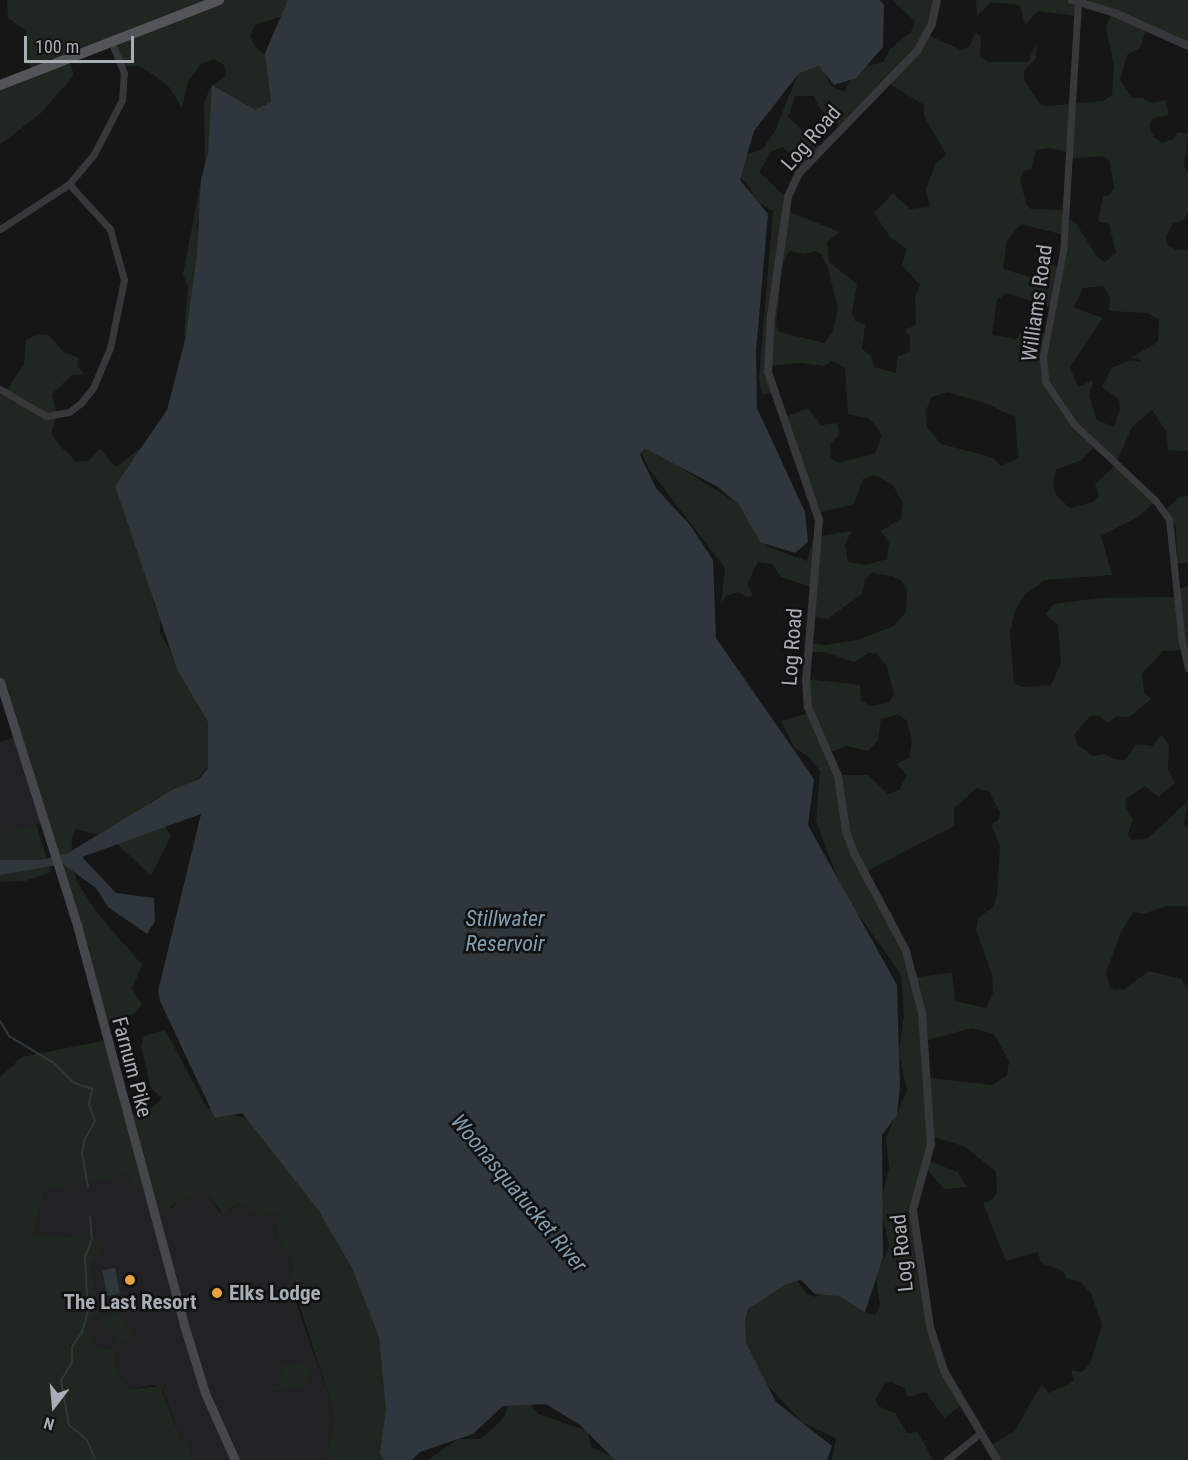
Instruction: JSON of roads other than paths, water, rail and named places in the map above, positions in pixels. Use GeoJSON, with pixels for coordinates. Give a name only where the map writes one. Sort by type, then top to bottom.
{"type":"FeatureCollection","features":[{"type":"Feature","properties":{"kind":"main road"},"geometry":{"type":"LineString","coordinates":[[0,85],[219,0]]}},
{"type":"Feature","properties":{"kind":"main road","name":"Farnum Pike"},"geometry":{"type":"LineString","coordinates":[[0,682],[55,852],[184,1325],[209,1403],[235,1460]]}},
{"type":"Feature","properties":{"kind":"street","name":"Log Road"},"geometry":{"type":"LineString","coordinates":[[938,0],[932,24],[917,51],[813,158],[800,173],[788,197],[771,316],[768,372],[819,520],[806,680],[808,707],[838,776],[846,831],[854,853],[906,951],[922,1013],[930,1144],[913,1210],[920,1279],[944,1371],[979,1434],[997,1460]]}},
{"type":"Feature","properties":{"kind":"street"},"geometry":{"type":"LineString","coordinates":[[1075,1],[1149,26],[1188,46]]}},
{"type":"Feature","properties":{"kind":"street","name":"Williams Road"},"geometry":{"type":"LineString","coordinates":[[1075,1],[1063,251],[1043,357],[1045,381],[1074,424],[1155,500],[1169,519],[1182,642],[1188,668]]}},
{"type":"Feature","properties":{"kind":"street"},"geometry":{"type":"LineString","coordinates":[[0,230],[69,184],[94,154],[122,100],[124,73],[112,43]]}},
{"type":"Feature","properties":{"kind":"street"},"geometry":{"type":"LineString","coordinates":[[0,389],[39,414],[69,412],[90,394],[110,348],[122,302],[122,265],[110,229],[69,184]]}},
{"type":"Feature","properties":{"kind":"street"},"geometry":{"type":"LineString","coordinates":[[947,1460],[979,1434]]}},
{"type":"Feature","properties":{"kind":"water","name":"Stillwater Reservoir"},"geometry":{"type":"Polygon","coordinates":[[[288,0],[880,0],[884,5],[883,47],[856,78],[834,85],[819,66],[799,73],[754,131],[740,180],[768,214],[756,351],[757,408],[805,512],[808,542],[795,553],[760,542],[739,505],[718,487],[644,448],[640,455],[656,488],[690,525],[713,560],[716,638],[814,779],[808,825],[897,985],[900,1087],[897,1115],[882,1135],[883,1257],[865,1312],[839,1296],[815,1294],[801,1280],[786,1284],[748,1309],[745,1320],[746,1343],[776,1402],[832,1446],[827,1460],[615,1460],[580,1425],[546,1404],[503,1406],[473,1434],[420,1452],[412,1460],[384,1460],[380,1453],[386,1410],[379,1337],[352,1268],[319,1211],[242,1113],[215,1118],[160,1001],[158,991],[201,814],[82,857],[116,893],[154,898],[155,921],[147,934],[108,907],[96,888],[63,864],[0,875],[0,860],[42,860],[68,853],[172,790],[199,779],[208,768],[208,722],[177,669],[115,486],[167,410],[186,336],[197,254],[201,179],[208,154],[212,85],[255,110],[271,102],[265,53],[288,0]]]}},
{"type":"Feature","properties":{"kind":"water"},"geometry":{"type":"Polygon","coordinates":[[[115,1268],[120,1294],[107,1296],[102,1270],[115,1268]]]}},
{"type":"Feature","properties":{"kind":"waterway"},"geometry":{"type":"LineString","coordinates":[[0,1021],[9,1036],[54,1063],[74,1083],[92,1089],[89,1105],[95,1121],[84,1141],[82,1153],[88,1187]]}},
{"type":"Feature","properties":{"kind":"waterway"},"geometry":{"type":"LineString","coordinates":[[90,1217],[92,1239],[85,1257],[88,1311],[82,1332],[72,1347],[72,1362],[61,1381],[69,1425],[87,1440],[95,1460]]}},
{"type":"Feature","properties":{"kind":"place","name":"The Last Resort"},"geometry":{"type":"Point","coordinates":[130,1280]}},
{"type":"Feature","properties":{"kind":"place","name":"Elks Lodge"},"geometry":{"type":"Point","coordinates":[217,1293]}},
{"type":"Feature","properties":{"kind":"water label","name":"Woonasquatucket River"},"geometry":{"type":"Point","coordinates":[519,1193]}}]}
